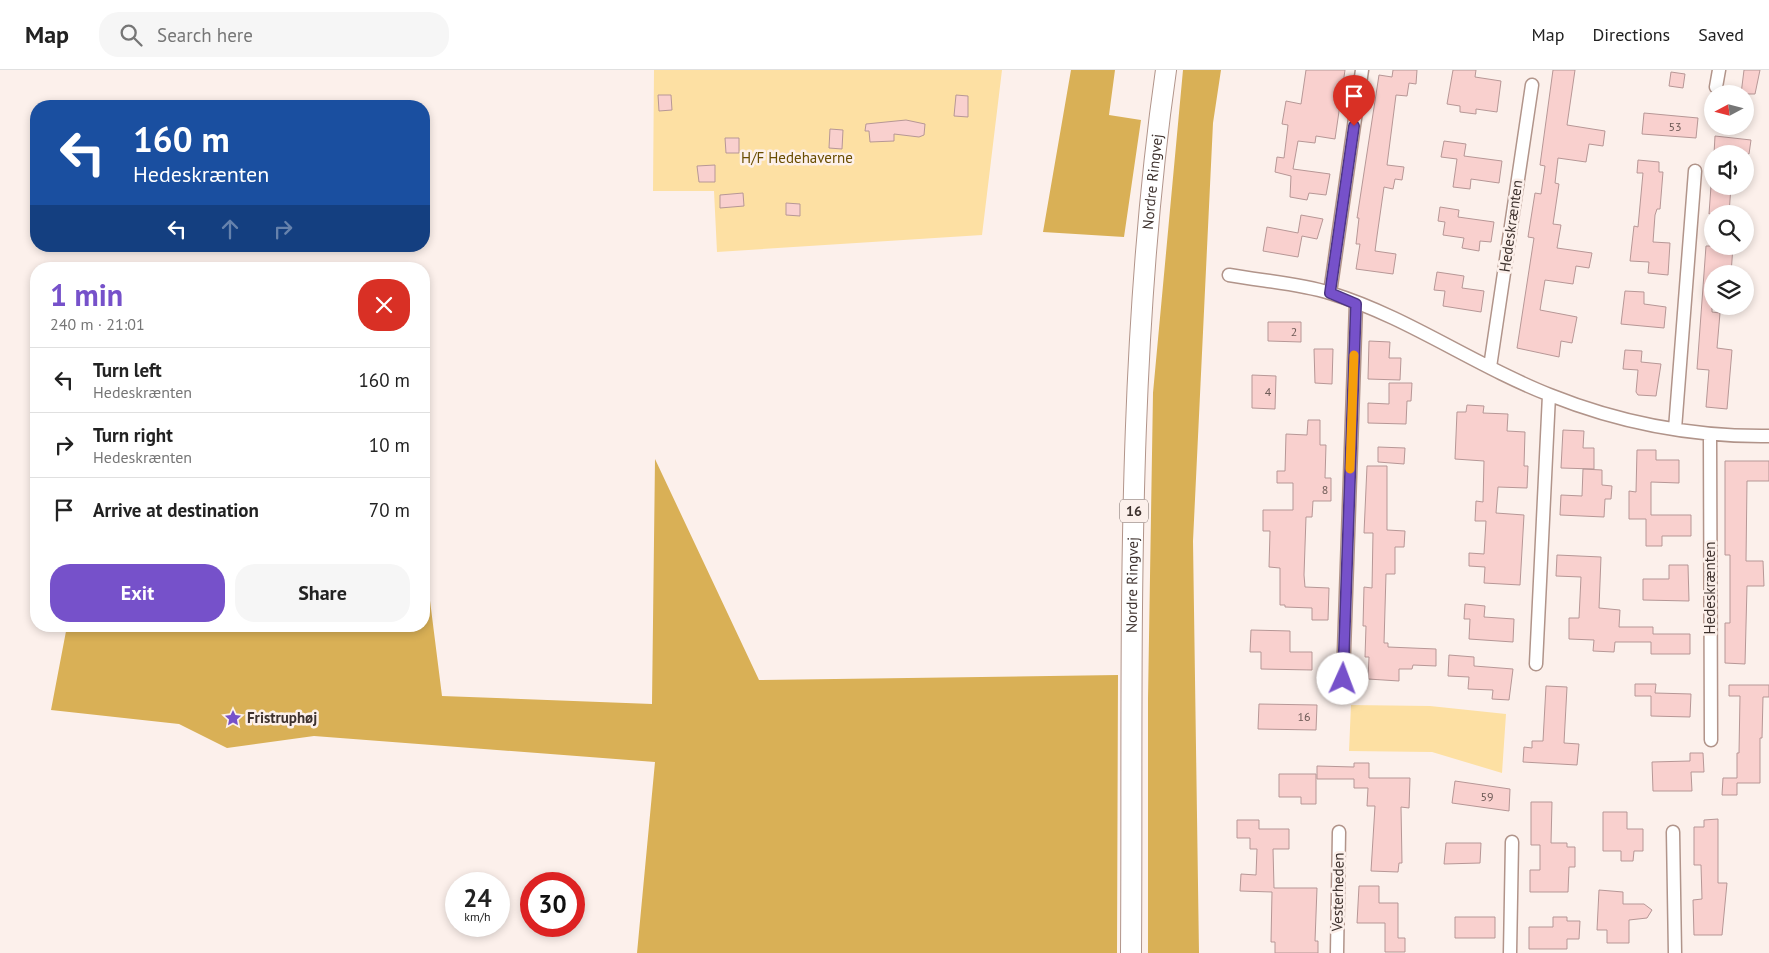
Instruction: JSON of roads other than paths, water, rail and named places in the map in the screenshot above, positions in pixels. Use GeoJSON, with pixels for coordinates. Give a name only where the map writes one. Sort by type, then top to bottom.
{"type":"FeatureCollection","features":[{"type":"Feature","properties":{"kind":"main road","name":"Nordre Ringvej"},"geometry":{"type":"LineString","coordinates":[[1131,953],[1134,433],[1145,257],[1166,70]]}},
{"type":"Feature","properties":{"kind":"street"},"geometry":{"type":"LineString","coordinates":[[1330,293],[1362,70]]}},
{"type":"Feature","properties":{"kind":"street"},"geometry":{"type":"LineString","coordinates":[[1716,85],[1719,70]]}},
{"type":"Feature","properties":{"kind":"street","name":"Hedeskrænten"},"geometry":{"type":"LineString","coordinates":[[1490,367],[1532,85]]}},
{"type":"Feature","properties":{"kind":"street"},"geometry":{"type":"LineString","coordinates":[[1675,429],[1694,171]]}},
{"type":"Feature","properties":{"kind":"street"},"geometry":{"type":"LineString","coordinates":[[1229,275],[1330,293],[1388,315],[1549,395],[1620,419],[1710,435],[1769,436]]}},
{"type":"Feature","properties":{"kind":"street"},"geometry":{"type":"LineString","coordinates":[[1343,679],[1356,304]]}},
{"type":"Feature","properties":{"kind":"street"},"geometry":{"type":"LineString","coordinates":[[1536,664],[1549,395]]}},
{"type":"Feature","properties":{"kind":"street","name":"Hedeskrænten"},"geometry":{"type":"LineString","coordinates":[[1710,435],[1711,740]]}},
{"type":"Feature","properties":{"kind":"street","name":"Vesterheden"},"geometry":{"type":"LineString","coordinates":[[1337,953],[1339,832]]}},
{"type":"Feature","properties":{"kind":"street"},"geometry":{"type":"LineString","coordinates":[[1674,832],[1675,953]]}},
{"type":"Feature","properties":{"kind":"street"},"geometry":{"type":"LineString","coordinates":[[1510,953],[1512,842]]}},
{"type":"Feature","properties":{"kind":"place","name":"Fristruphøj"},"geometry":{"type":"Point","coordinates":[233,718]}},
{"type":"Feature","properties":{"kind":"park label","name":"H/F Hedehaverne"},"geometry":{"type":"Point","coordinates":[797,158]}}]}
